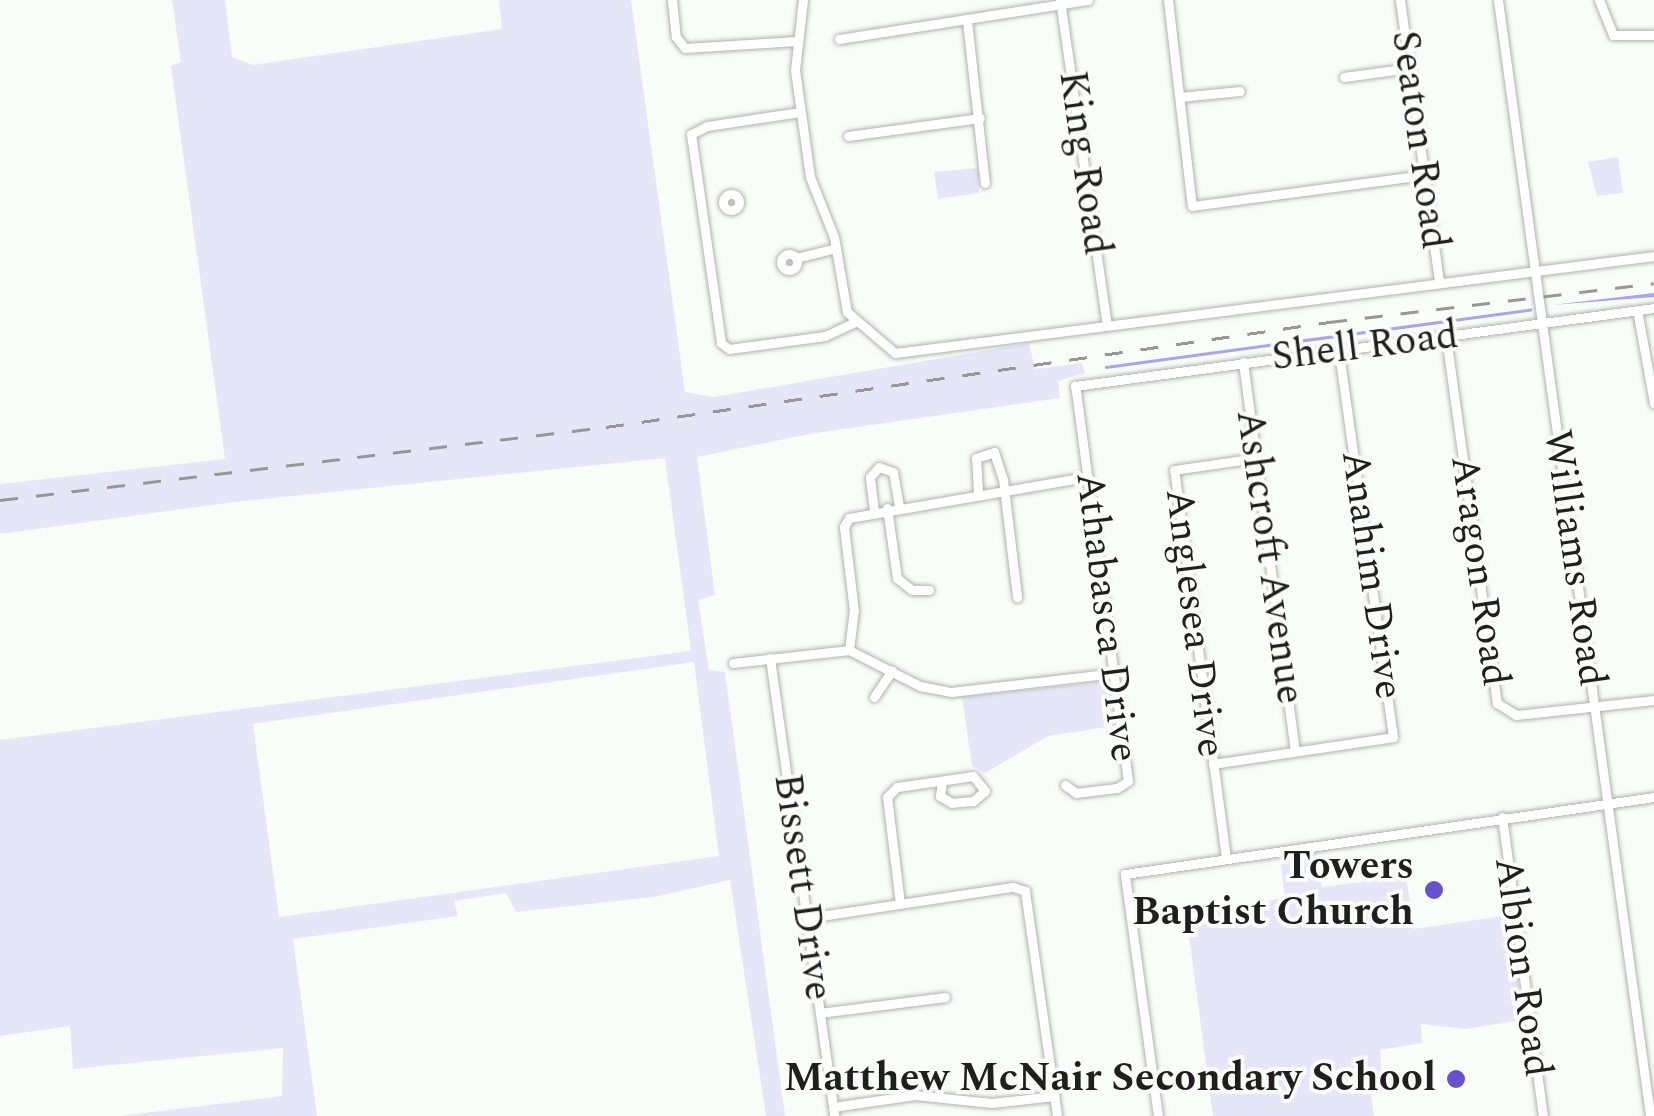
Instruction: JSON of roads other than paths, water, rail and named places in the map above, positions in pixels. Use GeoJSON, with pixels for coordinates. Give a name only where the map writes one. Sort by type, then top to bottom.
{"type":"FeatureCollection","features":[{"type":"Feature","properties":{"kind":"street"},"geometry":{"type":"LineString","coordinates":[[672,0],[676,37],[684,48],[798,41]]}},
{"type":"Feature","properties":{"kind":"street"},"geometry":{"type":"LineString","coordinates":[[800,112],[694,130],[701,203],[724,347],[825,336],[853,323],[836,248],[810,177],[800,112],[798,41],[803,0]]}},
{"type":"Feature","properties":{"kind":"street"},"geometry":{"type":"LineString","coordinates":[[839,39],[1088,0]]}},
{"type":"Feature","properties":{"kind":"street"},"geometry":{"type":"LineString","coordinates":[[1168,0],[1192,206],[1425,174]]}},
{"type":"Feature","properties":{"kind":"street","name":"Seaton Road"},"geometry":{"type":"LineString","coordinates":[[1400,0],[1439,280]]}},
{"type":"Feature","properties":{"kind":"street","name":"Williams Road"},"geometry":{"type":"LineString","coordinates":[[1498,0],[1650,1116]]}},
{"type":"Feature","properties":{"kind":"street"},"geometry":{"type":"LineString","coordinates":[[1599,0],[1613,36],[1654,35]]}},
{"type":"Feature","properties":{"kind":"street","name":"King Road"},"geometry":{"type":"LineString","coordinates":[[1060,2],[1107,326]]}},
{"type":"Feature","properties":{"kind":"street"},"geometry":{"type":"LineString","coordinates":[[966,21],[986,183]]}},
{"type":"Feature","properties":{"kind":"street"},"geometry":{"type":"LineString","coordinates":[[1344,76],[1409,68]]}},
{"type":"Feature","properties":{"kind":"street"},"geometry":{"type":"LineString","coordinates":[[1180,98],[1240,91]]}},
{"type":"Feature","properties":{"kind":"street"},"geometry":{"type":"LineString","coordinates":[[848,136],[980,118]]}},
{"type":"Feature","properties":{"kind":"street"},"geometry":{"type":"LineString","coordinates":[[701,203],[723,201]]}},
{"type":"Feature","properties":{"kind":"street"},"geometry":{"type":"LineString","coordinates":[[796,258],[836,248]]}},
{"type":"Feature","properties":{"kind":"street","name":"Shell Road"},"geometry":{"type":"LineString","coordinates":[[853,323],[882,346],[906,355],[1439,280],[1654,256]]}},
{"type":"Feature","properties":{"kind":"street","name":"Shell Road"},"geometry":{"type":"LineString","coordinates":[[1075,386],[1654,308]]}},
{"type":"Feature","properties":{"kind":"street"},"geometry":{"type":"LineString","coordinates":[[1637,310],[1654,403]]}},
{"type":"Feature","properties":{"kind":"street","name":"Aragon Road"},"geometry":{"type":"LineString","coordinates":[[1446,337],[1493,694],[1502,710],[1516,715],[1654,700]]}},
{"type":"Feature","properties":{"kind":"street","name":"Anahim Drive"},"geometry":{"type":"LineString","coordinates":[[1212,764],[1393,737],[1340,351]]}},
{"type":"Feature","properties":{"kind":"street","name":"Ashcroft Avenue"},"geometry":{"type":"LineString","coordinates":[[1243,362],[1294,751]]}},
{"type":"Feature","properties":{"kind":"street","name":"Athabasca Drive"},"geometry":{"type":"LineString","coordinates":[[1065,785],[1076,793],[1128,781],[1075,386]]}},
{"type":"Feature","properties":{"kind":"street"},"geometry":{"type":"LineString","coordinates":[[978,492],[975,463],[986,451],[999,458],[1016,598]]}},
{"type":"Feature","properties":{"kind":"street","name":"Anglesea Drive"},"geometry":{"type":"LineString","coordinates":[[1226,858],[1174,470],[1256,458]]}},
{"type":"Feature","properties":{"kind":"street"},"geometry":{"type":"LineString","coordinates":[[874,510],[870,477],[880,466],[893,472],[899,506]]}},
{"type":"Feature","properties":{"kind":"street"},"geometry":{"type":"LineString","coordinates":[[849,650],[854,611],[844,527],[853,515],[1087,476]]}},
{"type":"Feature","properties":{"kind":"street"},"geometry":{"type":"LineString","coordinates":[[886,508],[897,578],[912,590],[929,590]]}},
{"type":"Feature","properties":{"kind":"street"},"geometry":{"type":"LineString","coordinates":[[733,664],[849,650],[951,692],[1114,674]]}},
{"type":"Feature","properties":{"kind":"street","name":"Bissett Drive"},"geometry":{"type":"LineString","coordinates":[[770,658],[833,1111]]}},
{"type":"Feature","properties":{"kind":"street"},"geometry":{"type":"LineString","coordinates":[[874,698],[892,670]]}},
{"type":"Feature","properties":{"kind":"street"},"geometry":{"type":"LineString","coordinates":[[900,904],[887,797],[897,787],[975,776],[985,791],[974,801],[952,803],[940,796],[942,781]]}},
{"type":"Feature","properties":{"kind":"street"},"geometry":{"type":"LineString","coordinates":[[1158,1116],[1125,874],[1654,797]]}},
{"type":"Feature","properties":{"kind":"street","name":"Albion Road"},"geometry":{"type":"LineString","coordinates":[[1502,817],[1543,1116]]}},
{"type":"Feature","properties":{"kind":"street"},"geometry":{"type":"LineString","coordinates":[[807,918],[1013,887],[1025,891],[1057,1116]]}},
{"type":"Feature","properties":{"kind":"street"},"geometry":{"type":"LineString","coordinates":[[820,1013],[945,997]]}},
{"type":"Feature","properties":{"kind":"street"},"geometry":{"type":"LineString","coordinates":[[833,1111],[915,1095],[992,1103],[1055,1096]]}},
{"type":"Feature","properties":{"kind":"waterway"},"geometry":{"type":"LineString","coordinates":[[1106,367],[1530,310]]}},
{"type":"Feature","properties":{"kind":"railway"},"geometry":{"type":"LineString","coordinates":[[0,500],[606,427],[1329,322],[1654,283]]}},
{"type":"Feature","properties":{"kind":"place","name":"Towers Baptist Church"},"geometry":{"type":"Point","coordinates":[1434,890]}},
{"type":"Feature","properties":{"kind":"place","name":"Matthew McNair Secondary School"},"geometry":{"type":"Point","coordinates":[1456,1079]}}]}
